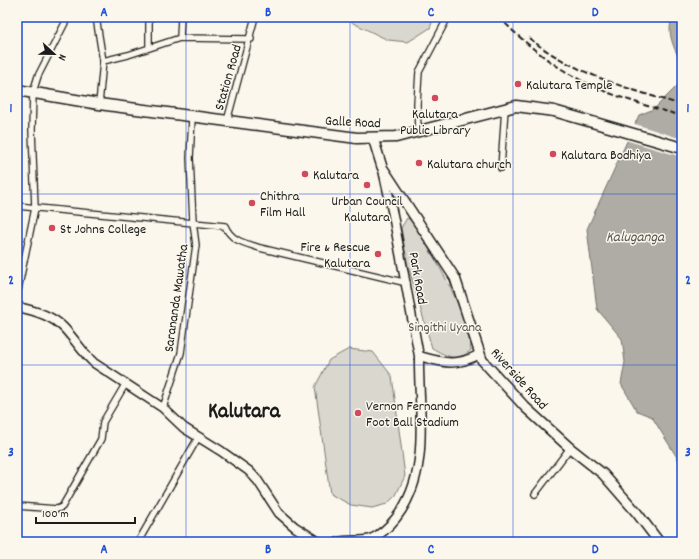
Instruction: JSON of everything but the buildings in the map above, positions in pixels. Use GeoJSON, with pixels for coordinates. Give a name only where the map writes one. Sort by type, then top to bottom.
{"type":"FeatureCollection","features":[{"type":"Feature","properties":{"kind":"highway","name":"Galle Road"},"geometry":{"type":"LineString","coordinates":[[17,90],[99,104],[357,138],[396,136],[505,108],[516,106],[536,107],[605,124],[682,148]]}},
{"type":"Feature","properties":{"kind":"main road","name":"Riverside Road"},"geometry":{"type":"LineString","coordinates":[[373,138],[382,167],[455,278],[482,360],[525,407],[570,448],[604,474],[637,512],[659,542]]}},
{"type":"Feature","properties":{"kind":"street"},"geometry":{"type":"LineString","coordinates":[[17,295],[35,208],[32,130],[33,92],[38,76],[68,17]]}},
{"type":"Feature","properties":{"kind":"street"},"geometry":{"type":"LineString","coordinates":[[96,17],[103,61],[99,104]]}},
{"type":"Feature","properties":{"kind":"street"},"geometry":{"type":"LineString","coordinates":[[149,17],[149,47]]}},
{"type":"Feature","properties":{"kind":"street"},"geometry":{"type":"LineString","coordinates":[[180,38],[181,17]]}},
{"type":"Feature","properties":{"kind":"street","name":"Station Road"},"geometry":{"type":"LineString","coordinates":[[227,121],[251,39],[255,17]]}},
{"type":"Feature","properties":{"kind":"street"},"geometry":{"type":"LineString","coordinates":[[418,131],[417,104],[419,72],[448,17]]}},
{"type":"Feature","properties":{"kind":"street"},"geometry":{"type":"LineString","coordinates":[[103,61],[128,55],[180,38],[251,39]]}},
{"type":"Feature","properties":{"kind":"street"},"geometry":{"type":"LineString","coordinates":[[501,168],[505,108]]}},
{"type":"Feature","properties":{"kind":"street","name":"Sarananda Mawatha"},"geometry":{"type":"LineString","coordinates":[[163,408],[181,353],[196,245],[193,222],[190,158],[192,117]]}},
{"type":"Feature","properties":{"kind":"street","name":"Park Road"},"geometry":{"type":"LineString","coordinates":[[338,542],[370,539],[388,529],[405,507],[410,497],[418,468],[422,440],[418,388],[419,356],[407,283],[382,167]]}},
{"type":"Feature","properties":{"kind":"street"},"geometry":{"type":"LineString","coordinates":[[17,206],[225,226],[228,234],[237,240],[260,248],[407,283]]}},
{"type":"Feature","properties":{"kind":"street"},"geometry":{"type":"LineString","coordinates":[[17,306],[38,311],[62,326],[84,354],[94,363],[163,408],[184,428],[199,436],[249,471],[258,481],[279,513],[295,527],[319,542]]}},
{"type":"Feature","properties":{"kind":"street"},"geometry":{"type":"LineString","coordinates":[[419,356],[458,364],[480,354]]}},
{"type":"Feature","properties":{"kind":"street"},"geometry":{"type":"LineString","coordinates":[[17,506],[57,509],[62,507],[101,439],[103,422],[126,383]]}},
{"type":"Feature","properties":{"kind":"street"},"geometry":{"type":"LineString","coordinates":[[138,542],[199,436]]}},
{"type":"Feature","properties":{"kind":"street"},"geometry":{"type":"LineString","coordinates":[[535,494],[570,448]]}},
{"type":"Feature","properties":{"kind":"green space"},"geometry":{"type":"Polygon","coordinates":[[[346,17],[434,17],[430,28],[408,42],[388,40],[353,23],[346,17]]]}},
{"type":"Feature","properties":{"kind":"green space","name":"Singithi Uyana"},"geometry":{"type":"Polygon","coordinates":[[[407,218],[415,223],[419,229],[454,295],[464,322],[471,350],[466,354],[452,357],[442,354],[432,348],[408,266],[401,228],[407,218]]]}},
{"type":"Feature","properties":{"kind":"green space","name":"Vernon Fernando Foot Ball Stadium"},"geometry":{"type":"Polygon","coordinates":[[[349,349],[373,352],[392,376],[405,476],[396,495],[387,504],[372,508],[351,505],[330,494],[315,387],[329,360],[349,349]]]}},
{"type":"Feature","properties":{"kind":"water"},"geometry":{"type":"Polygon","coordinates":[[[673,17],[682,17],[682,64],[670,35],[673,17]]]}},
{"type":"Feature","properties":{"kind":"water","name":"Kaluganga"},"geometry":{"type":"Polygon","coordinates":[[[682,81],[682,476],[678,459],[652,417],[637,411],[621,384],[625,362],[622,339],[597,309],[587,229],[639,115],[654,109],[682,81]]]}},
{"type":"Feature","properties":{"kind":"pier"},"geometry":{"type":"Polygon","coordinates":[[[632,123],[682,139],[682,157],[625,140],[632,123]]]}},
{"type":"Feature","properties":{"kind":"railway"},"geometry":{"type":"LineString","coordinates":[[499,17],[533,48],[557,66],[583,82],[640,104],[682,116]]}},
{"type":"Feature","properties":{"kind":"railway"},"geometry":{"type":"LineString","coordinates":[[529,38],[546,51],[583,71],[642,93],[682,105]]}},
{"type":"Feature","properties":{"kind":"place","name":"Kalutara Temple"},"geometry":{"type":"Point","coordinates":[518,84]}},
{"type":"Feature","properties":{"kind":"place","name":"Kalutara Public Library"},"geometry":{"type":"Point","coordinates":[435,98]}},
{"type":"Feature","properties":{"kind":"place","name":"Kalutara Bodhiya"},"geometry":{"type":"Point","coordinates":[553,154]}},
{"type":"Feature","properties":{"kind":"place","name":"Kalutara church"},"geometry":{"type":"Point","coordinates":[419,163]}},
{"type":"Feature","properties":{"kind":"place","name":"Kalutara"},"geometry":{"type":"Point","coordinates":[305,174]}},
{"type":"Feature","properties":{"kind":"place","name":"Urban Council Kalutara"},"geometry":{"type":"Point","coordinates":[367,185]}},
{"type":"Feature","properties":{"kind":"place","name":"Chithra Film Hall"},"geometry":{"type":"Point","coordinates":[252,203]}},
{"type":"Feature","properties":{"kind":"place","name":"St Johns College"},"geometry":{"type":"Point","coordinates":[52,228]}},
{"type":"Feature","properties":{"kind":"place","name":"Fire & Rescue Kalutara"},"geometry":{"type":"Point","coordinates":[378,254]}},
{"type":"Feature","properties":{"kind":"place","name":"Vernon Fernando Foot Ball Stadium"},"geometry":{"type":"Point","coordinates":[358,413]}},
{"type":"Feature","properties":{"kind":"district","name":"Kalutara"},"geometry":{"type":"Point","coordinates":[244,409]}}]}
